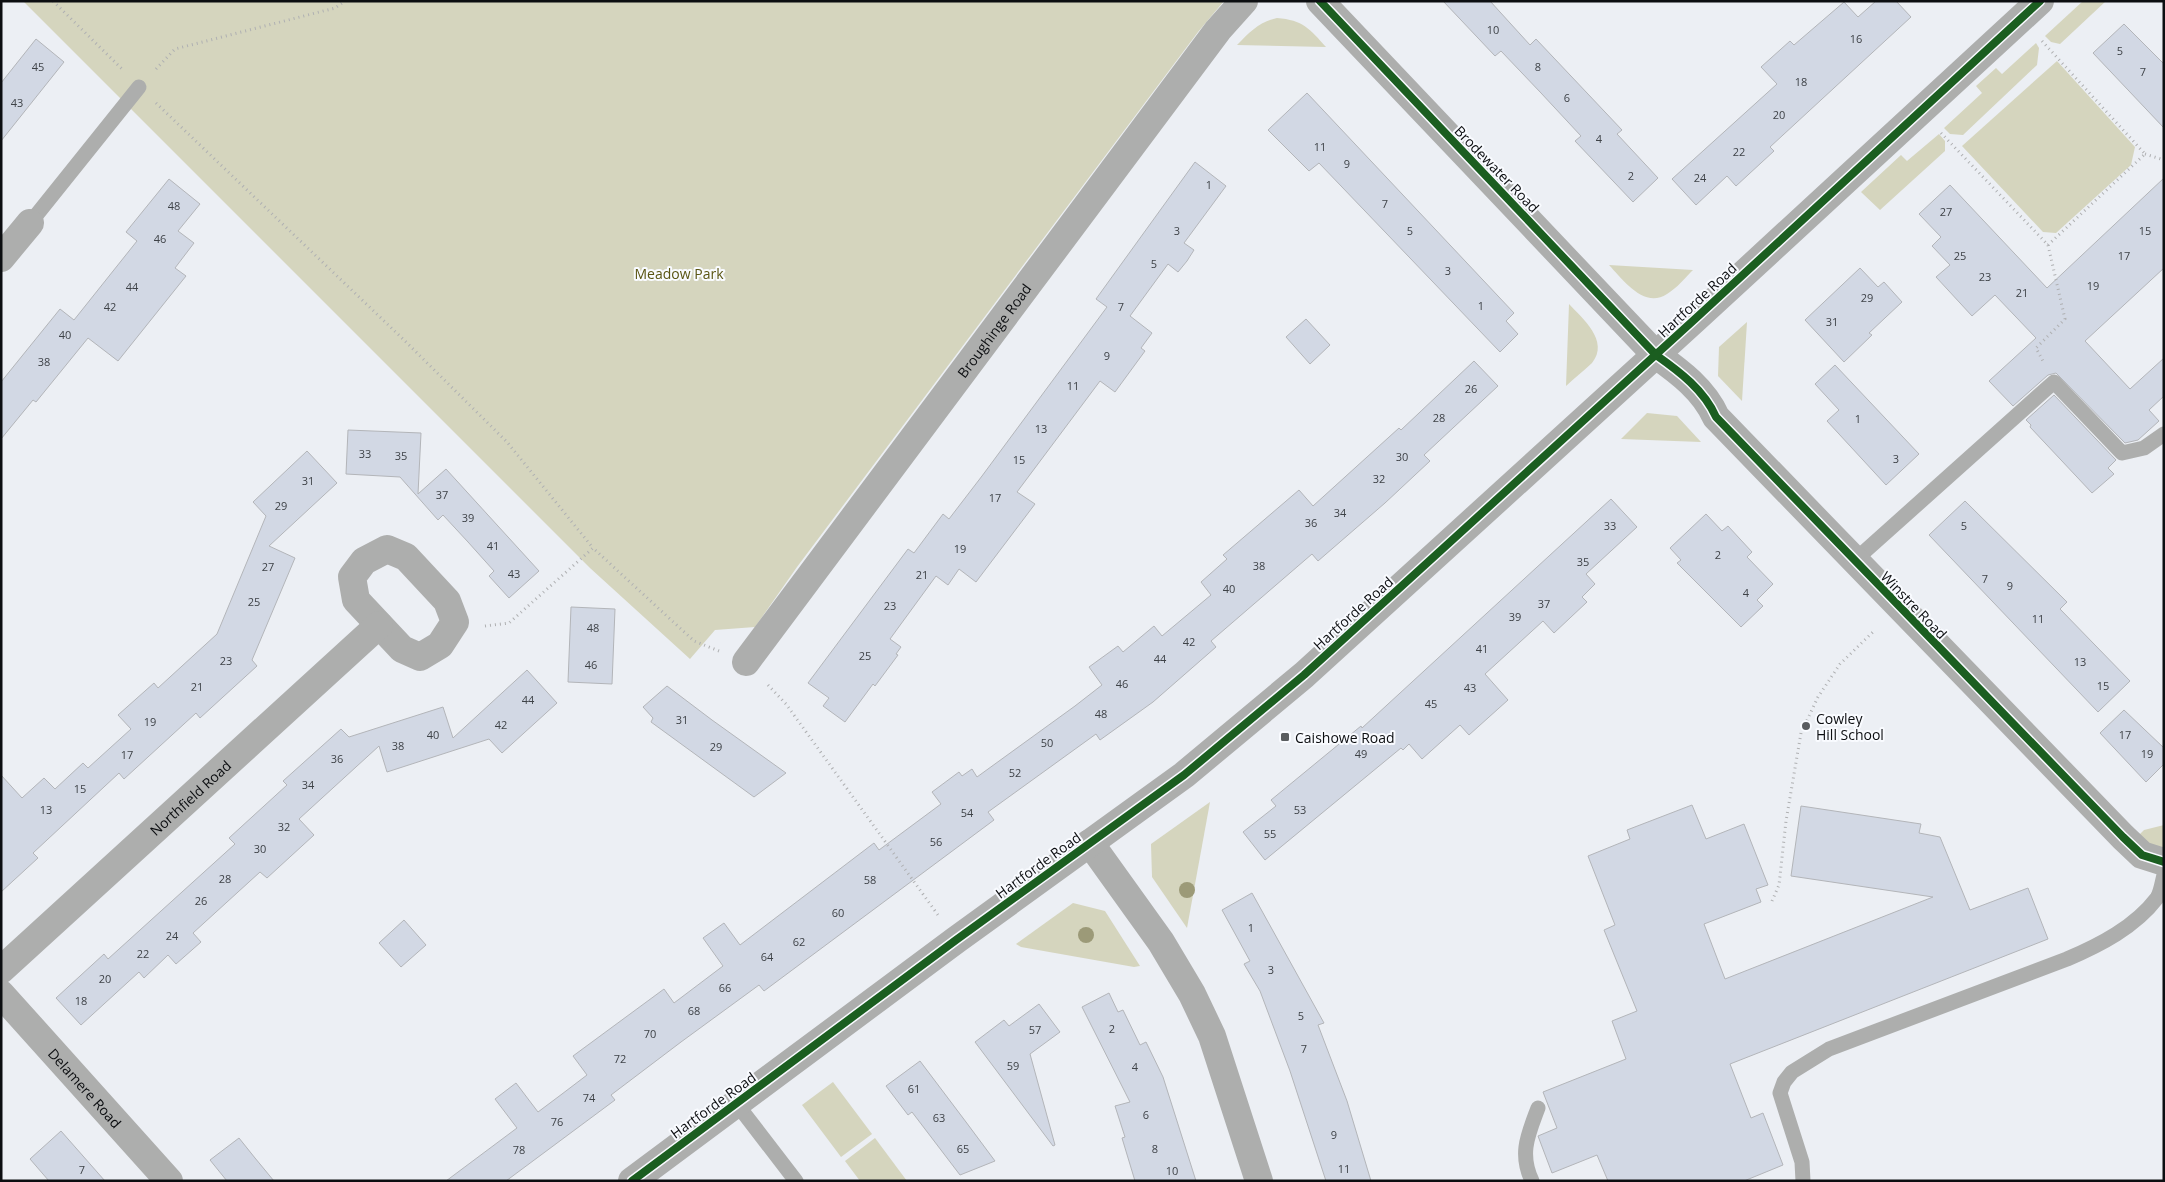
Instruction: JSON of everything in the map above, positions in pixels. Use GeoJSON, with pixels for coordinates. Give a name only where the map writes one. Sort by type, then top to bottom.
{"type":"FeatureCollection","features":[{"type":"Feature","properties":{"kind":"street","name":"Broughinge Road"},"geometry":{"type":"LineString","coordinates":[[746,662],[1218,30],[1244,1]]}},
{"type":"Feature","properties":{"kind":"street","name":"Brodewater Road"},"geometry":{"type":"LineString","coordinates":[[1320,1],[1656,355]]}},
{"type":"Feature","properties":{"kind":"street","name":"Hartforde Road"},"geometry":{"type":"LineString","coordinates":[[632,1181],[956,940],[1184,775],[1304,675],[2031,10]]}},
{"type":"Feature","properties":{"kind":"street"},"geometry":{"type":"LineString","coordinates":[[1,258],[30,223]]}},
{"type":"Feature","properties":{"kind":"street","name":"Winstre Road"},"geometry":{"type":"LineString","coordinates":[[1656,355],[1683,374],[1709,402],[1716,417],[2123,837],[2142,855],[2164,862]]}},
{"type":"Feature","properties":{"kind":"street"},"geometry":{"type":"LineString","coordinates":[[387,549],[406,557],[447,601],[455,622],[440,645],[420,657],[402,649],[379,625],[356,600],[352,577],[364,561],[387,549]]}},
{"type":"Feature","properties":{"kind":"street","name":"Northfield Road"},"geometry":{"type":"LineString","coordinates":[[1,970],[379,625]]}},
{"type":"Feature","properties":{"kind":"street"},"geometry":{"type":"LineString","coordinates":[[1090,843],[1161,942],[1192,994],[1212,1036],[1259,1181]]}},
{"type":"Feature","properties":{"kind":"street","name":"Delamere Road"},"geometry":{"type":"LineString","coordinates":[[1,994],[169,1181]]}},
{"type":"Feature","properties":{"kind":"lane"},"geometry":{"type":"LineString","coordinates":[[30,223],[139,87]]}},
{"type":"Feature","properties":{"kind":"lane"},"geometry":{"type":"LineString","coordinates":[[1854,561],[2054,382],[2122,453],[2144,448],[2164,434]]}},
{"type":"Feature","properties":{"kind":"lane"},"geometry":{"type":"LineString","coordinates":[[1803,1181],[1802,1162],[1780,1093],[1784,1082],[1792,1072],[1829,1050],[2067,959],[2104,942],[2136,919],[2158,897],[2164,876]]}},
{"type":"Feature","properties":{"kind":"lane"},"geometry":{"type":"LineString","coordinates":[[736,1103],[796,1181]]}},
{"type":"Feature","properties":{"kind":"lane"},"geometry":{"type":"LineString","coordinates":[[1532,1181],[1525,1167],[1526,1141],[1538,1108]]}},
{"type":"Feature","properties":{"kind":"path"},"geometry":{"type":"LineString","coordinates":[[53,1],[139,87],[404,340],[507,442],[593,548],[694,641],[746,662],[786,704],[956,940]]}},
{"type":"Feature","properties":{"kind":"path"},"geometry":{"type":"LineString","coordinates":[[139,87],[175,49],[335,8],[344,1]]}},
{"type":"Feature","properties":{"kind":"path"},"geometry":{"type":"LineString","coordinates":[[2031,10],[2145,154],[2164,160]]}},
{"type":"Feature","properties":{"kind":"path"},"geometry":{"type":"LineString","coordinates":[[1920,110],[2048,245],[2065,319],[2036,348],[2054,382]]}},
{"type":"Feature","properties":{"kind":"path"},"geometry":{"type":"LineString","coordinates":[[2048,245],[2145,154]]}},
{"type":"Feature","properties":{"kind":"path"},"geometry":{"type":"LineString","coordinates":[[455,622],[488,626],[509,623],[593,548]]}},
{"type":"Feature","properties":{"kind":"path"},"geometry":{"type":"LineString","coordinates":[[1772,901],[1779,885],[1786,821],[1801,733],[1818,697],[1840,664],[1875,630]]}},
{"type":"Feature","properties":{"kind":"green space","name":"Meadow Park"},"geometry":{"type":"Polygon","coordinates":[[[23,1],[1224,1],[1198,32],[797,567],[755,627],[715,630],[690,659],[590,568],[23,1]]]}},
{"type":"Feature","properties":{"kind":"green space"},"geometry":{"type":"Polygon","coordinates":[[[2083,1],[2106,1],[2060,44],[2051,42],[2045,36],[2083,1]]]}},
{"type":"Feature","properties":{"kind":"green space"},"geometry":{"type":"Polygon","coordinates":[[[1277,18],[1300,23],[1326,47],[1237,45],[1260,25],[1277,18]]]}},
{"type":"Feature","properties":{"kind":"green space"},"geometry":{"type":"Polygon","coordinates":[[[2036,43],[2039,48],[2037,65],[1963,135],[1950,134],[1944,128],[1982,93],[1976,86],[1996,68],[2002,74],[2036,43]]]}},
{"type":"Feature","properties":{"kind":"green space"},"geometry":{"type":"Polygon","coordinates":[[[2057,61],[2135,147],[2131,165],[2056,233],[2043,232],[1962,146],[2057,61]]]}},
{"type":"Feature","properties":{"kind":"green space"},"geometry":{"type":"Polygon","coordinates":[[[1939,134],[1945,141],[1945,151],[1880,210],[1861,192],[1901,155],[1907,161],[1939,134]]]}},
{"type":"Feature","properties":{"kind":"green space"},"geometry":{"type":"Polygon","coordinates":[[[1609,265],[1693,270],[1678,286],[1667,294],[1658,298],[1650,298],[1627,285],[1609,265]]]}},
{"type":"Feature","properties":{"kind":"green space"},"geometry":{"type":"Polygon","coordinates":[[[1569,304],[1587,323],[1596,338],[1598,346],[1597,355],[1592,363],[1566,386],[1569,304]]]}},
{"type":"Feature","properties":{"kind":"green space"},"geometry":{"type":"Polygon","coordinates":[[[1747,322],[1742,401],[1718,376],[1719,347],[1747,322]]]}},
{"type":"Feature","properties":{"kind":"green space"},"geometry":{"type":"Polygon","coordinates":[[[1647,413],[1677,416],[1701,442],[1621,439],[1647,413]]]}},
{"type":"Feature","properties":{"kind":"green space"},"geometry":{"type":"Polygon","coordinates":[[[1210,802],[1187,928],[1152,877],[1151,844],[1210,802]]]}},
{"type":"Feature","properties":{"kind":"green space"},"geometry":{"type":"Polygon","coordinates":[[[2164,825],[2164,849],[2148,844],[2139,835],[2144,830],[2164,825]]]}},
{"type":"Feature","properties":{"kind":"green space"},"geometry":{"type":"Polygon","coordinates":[[[1073,903],[1105,911],[1140,966],[1134,967],[1021,947],[1016,944],[1073,903]]]}},
{"type":"Feature","properties":{"kind":"green space"},"geometry":{"type":"Polygon","coordinates":[[[833,1082],[872,1134],[841,1157],[802,1105],[833,1082]]]}},
{"type":"Feature","properties":{"kind":"green space"},"geometry":{"type":"Polygon","coordinates":[[[875,1138],[907,1181],[860,1181],[845,1161],[875,1138]]]}},
{"type":"Feature","properties":{"kind":"building"},"geometry":{"type":"Polygon","coordinates":[[[1443,1],[1490,1],[1530,45],[1536,39],[1622,130],[1617,134],[1658,178],[1633,202],[1575,141],[1581,136],[1541,93],[1501,51],[1495,56],[1443,1]]]}},
{"type":"Feature","properties":{"kind":"building"},"geometry":{"type":"Polygon","coordinates":[[[1876,1],[1896,1],[1911,17],[1770,147],[1774,151],[1736,186],[1727,176],[1696,205],[1672,179],[1777,84],[1761,67],[1790,41],[1794,45],[1844,2],[1858,17],[1876,1]]]}},
{"type":"Feature","properties":{"kind":"building"},"geometry":{"type":"Polygon","coordinates":[[[2124,24],[2164,64],[2164,128],[2093,53],[2124,24]]]}},
{"type":"Feature","properties":{"kind":"building"},"geometry":{"type":"Polygon","coordinates":[[[36,39],[64,62],[1,141],[1,83],[36,39]]]}},
{"type":"Feature","properties":{"kind":"building"},"geometry":{"type":"Polygon","coordinates":[[[1307,93],[1514,313],[1506,321],[1518,334],[1500,352],[1319,163],[1309,171],[1268,130],[1307,93]]]}},
{"type":"Feature","properties":{"kind":"building"},"geometry":{"type":"Polygon","coordinates":[[[1195,162],[1226,186],[1184,243],[1194,250],[1187,261],[1178,272],[1168,264],[1130,316],[1152,333],[1141,348],[1145,351],[1115,392],[1100,381],[1017,492],[1035,504],[976,582],[959,569],[948,585],[936,576],[890,639],[901,647],[896,654],[898,655],[875,686],[873,684],[845,722],[823,706],[829,698],[808,683],[908,549],[914,553],[943,514],[949,519],[982,476],[1107,307],[1096,299],[1195,162]]]}},
{"type":"Feature","properties":{"kind":"building"},"geometry":{"type":"Polygon","coordinates":[[[2164,178],[2164,268],[2085,341],[2130,389],[2164,358],[2164,396],[2149,410],[2159,421],[2138,440],[2125,443],[2056,373],[2048,375],[2013,406],[1989,381],[2036,338],[1995,295],[1972,316],[1936,277],[1950,265],[1932,246],[1941,237],[1919,214],[1950,185],[2047,288],[2164,178]]]}},
{"type":"Feature","properties":{"kind":"building"},"geometry":{"type":"Polygon","coordinates":[[[169,179],[200,204],[178,231],[194,243],[175,268],[186,276],[118,361],[88,338],[36,402],[33,400],[1,439],[1,382],[60,309],[74,320],[137,241],[126,232],[169,179]]]}},
{"type":"Feature","properties":{"kind":"building"},"geometry":{"type":"Polygon","coordinates":[[[1860,268],[1878,287],[1884,282],[1902,302],[1869,333],[1872,335],[1844,362],[1805,320],[1860,268]]]}},
{"type":"Feature","properties":{"kind":"building"},"geometry":{"type":"Polygon","coordinates":[[[1306,319],[1330,345],[1310,364],[1286,337],[1306,319]]]}},
{"type":"Feature","properties":{"kind":"building"},"geometry":{"type":"Polygon","coordinates":[[[1474,361],[1498,386],[1424,455],[1430,461],[1318,561],[1312,554],[1211,641],[1216,647],[1153,702],[1100,740],[1096,734],[988,812],[994,820],[764,991],[759,985],[681,1042],[611,1095],[615,1100],[506,1181],[446,1181],[517,1128],[495,1099],[516,1083],[538,1112],[562,1094],[587,1075],[573,1056],[664,989],[674,1003],[723,966],[703,938],[724,923],[740,945],[874,843],[879,850],[941,804],[932,792],[959,772],[962,776],[972,769],[977,777],[1075,706],[1102,685],[1089,667],[1118,646],[1123,652],[1154,626],[1162,636],[1211,595],[1201,582],[1227,559],[1223,555],[1299,490],[1313,506],[1399,428],[1401,430],[1474,361]]]}},
{"type":"Feature","properties":{"kind":"building"},"geometry":{"type":"Polygon","coordinates":[[[1835,365],[1919,454],[1886,485],[1827,421],[1839,410],[1815,384],[1835,365]]]}},
{"type":"Feature","properties":{"kind":"building"},"geometry":{"type":"Polygon","coordinates":[[[2054,395],[2116,460],[2108,468],[2114,474],[2092,493],[2030,427],[2031,425],[2026,420],[2054,395]]]}},
{"type":"Feature","properties":{"kind":"building"},"geometry":{"type":"Polygon","coordinates":[[[348,430],[421,433],[418,494],[446,469],[539,571],[509,598],[489,576],[494,571],[468,542],[443,515],[438,520],[400,477],[346,474],[348,430]]]}},
{"type":"Feature","properties":{"kind":"building"},"geometry":{"type":"Polygon","coordinates":[[[307,451],[337,483],[269,546],[295,558],[252,660],[257,666],[200,718],[196,713],[124,779],[119,773],[33,853],[38,858],[1,892],[1,775],[22,798],[44,778],[55,789],[83,763],[88,768],[131,729],[118,715],[154,683],[158,688],[217,634],[266,516],[253,502],[307,451]]]}},
{"type":"Feature","properties":{"kind":"building"},"geometry":{"type":"Polygon","coordinates":[[[1611,499],[1637,527],[1586,574],[1595,584],[1582,597],[1587,602],[1554,633],[1543,621],[1485,674],[1508,700],[1469,735],[1460,725],[1422,759],[1409,744],[1403,750],[1401,748],[1265,860],[1243,832],[1276,806],[1271,800],[1361,726],[1362,728],[1611,499]]]}},
{"type":"Feature","properties":{"kind":"building"},"geometry":{"type":"Polygon","coordinates":[[[1965,501],[2067,602],[2060,609],[2130,681],[2098,712],[1929,535],[1965,501]]]}},
{"type":"Feature","properties":{"kind":"building"},"geometry":{"type":"Polygon","coordinates":[[[1706,514],[1722,531],[1728,526],[1752,552],[1747,557],[1773,584],[1757,600],[1763,606],[1741,627],[1677,563],[1681,560],[1670,548],[1706,514]]]}},
{"type":"Feature","properties":{"kind":"building"},"geometry":{"type":"Polygon","coordinates":[[[571,607],[615,609],[612,684],[568,682],[571,607]]]}},
{"type":"Feature","properties":{"kind":"building"},"geometry":{"type":"Polygon","coordinates":[[[527,670],[557,703],[502,753],[489,739],[387,772],[379,746],[299,819],[314,835],[267,878],[260,872],[193,933],[201,942],[176,964],[168,955],[144,978],[139,972],[81,1025],[56,998],[104,954],[108,959],[235,844],[229,838],[287,785],[283,781],[341,729],[349,737],[443,707],[453,738],[527,670]]]}},
{"type":"Feature","properties":{"kind":"building"},"geometry":{"type":"Polygon","coordinates":[[[667,686],[786,773],[754,797],[651,722],[653,718],[643,707],[667,686]]]}},
{"type":"Feature","properties":{"kind":"building"},"geometry":{"type":"Polygon","coordinates":[[[2124,710],[2164,748],[2164,764],[2146,782],[2100,733],[2124,710]]]}},
{"type":"Feature","properties":{"kind":"building"},"geometry":{"type":"Polygon","coordinates":[[[1692,805],[1706,839],[1744,824],[1768,885],[1756,889],[1761,902],[1704,924],[1725,979],[1933,897],[1791,876],[1801,806],[1921,824],[1919,833],[1940,837],[1970,910],[2028,888],[2048,939],[1730,1064],[1751,1118],[1763,1113],[1783,1165],[1744,1181],[1608,1181],[1597,1155],[1552,1173],[1538,1136],[1557,1128],[1543,1092],[1626,1059],[1612,1021],[1637,1011],[1604,930],[1615,925],[1588,856],[1630,839],[1627,830],[1692,805]]]}},
{"type":"Feature","properties":{"kind":"building"},"geometry":{"type":"Polygon","coordinates":[[[1252,893],[1324,1023],[1318,1025],[1347,1101],[1371,1181],[1326,1181],[1290,1071],[1260,991],[1244,964],[1250,961],[1222,910],[1252,893]]]}},
{"type":"Feature","properties":{"kind":"building"},"geometry":{"type":"Polygon","coordinates":[[[404,920],[426,945],[401,967],[379,943],[404,920]]]}},
{"type":"Feature","properties":{"kind":"building"},"geometry":{"type":"Polygon","coordinates":[[[1109,993],[1118,1012],[1123,1010],[1140,1045],[1146,1042],[1163,1077],[1196,1181],[1135,1181],[1122,1138],[1125,1137],[1115,1106],[1130,1102],[1082,1007],[1109,993]]]}},
{"type":"Feature","properties":{"kind":"building"},"geometry":{"type":"Polygon","coordinates":[[[1039,1004],[1060,1032],[1030,1054],[1055,1145],[1053,1146],[975,1042],[1004,1020],[1009,1026],[1039,1004]]]}},
{"type":"Feature","properties":{"kind":"building"},"geometry":{"type":"Polygon","coordinates":[[[920,1061],[995,1161],[960,1175],[912,1112],[908,1115],[886,1086],[920,1061]]]}},
{"type":"Feature","properties":{"kind":"building"},"geometry":{"type":"Polygon","coordinates":[[[61,1131],[105,1181],[49,1181],[30,1159],[61,1131]]]}},
{"type":"Feature","properties":{"kind":"building"},"geometry":{"type":"Polygon","coordinates":[[[239,1138],[274,1181],[227,1181],[210,1160],[239,1138]]]}},
{"type":"Feature","properties":{"kind":"cycle path"},"geometry":{"type":"LineString","coordinates":[[1320,1],[1656,355],[1698,390],[1716,417],[2123,837],[2142,855],[2164,862]]}},
{"type":"Feature","properties":{"kind":"cycle path"},"geometry":{"type":"LineString","coordinates":[[632,1181],[956,940],[1184,775],[1304,675],[1695,319],[2040,1]]}},
{"type":"Feature","properties":{"kind":"place","name":"Cowley Hill School"},"geometry":{"type":"Point","coordinates":[1806,726]}},
{"type":"Feature","properties":{"kind":"place","name":"Caishowe Road"},"geometry":{"type":"Point","coordinates":[1285,737]}}]}
